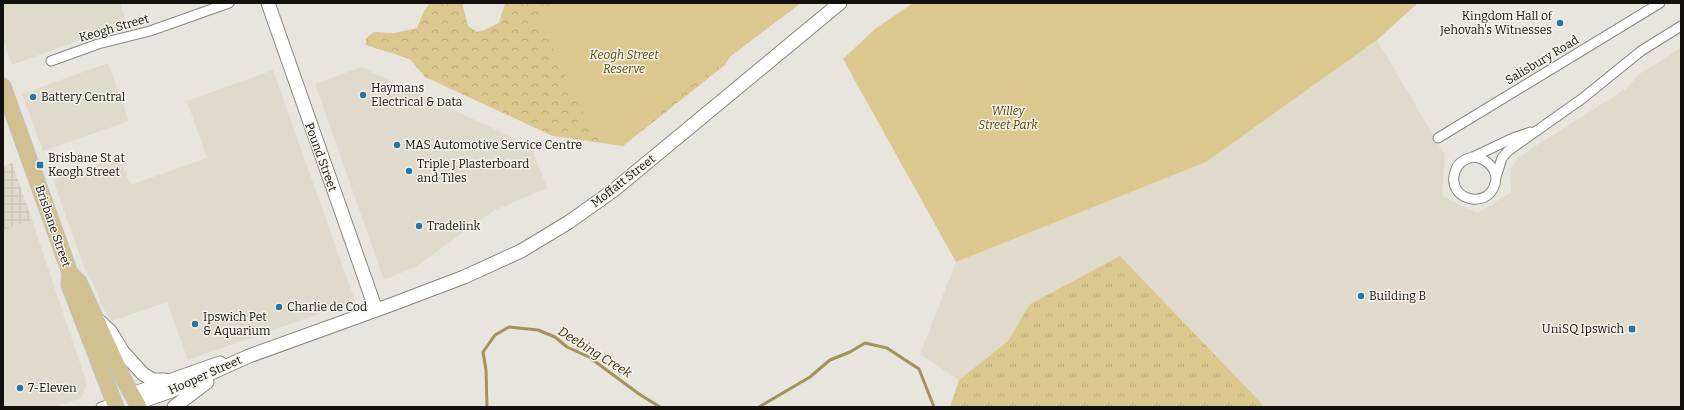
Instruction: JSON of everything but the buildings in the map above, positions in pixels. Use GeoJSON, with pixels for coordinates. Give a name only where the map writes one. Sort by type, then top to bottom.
{"type":"FeatureCollection","features":[{"type":"Feature","properties":{"kind":"main road","name":"Pound Street"},"geometry":{"type":"LineString","coordinates":[[268,3],[376,310]]}},
{"type":"Feature","properties":{"kind":"main road","name":"Moffatt Street"},"geometry":{"type":"LineString","coordinates":[[376,310],[464,277],[521,251],[569,222],[614,190],[840,3]]}},
{"type":"Feature","properties":{"kind":"main road","name":"Brisbane Street"},"geometry":{"type":"LineString","coordinates":[[3,86],[70,273],[79,282],[136,401]]}},
{"type":"Feature","properties":{"kind":"main road"},"geometry":{"type":"LineString","coordinates":[[70,273],[69,284],[110,406]]}},
{"type":"Feature","properties":{"kind":"main road","name":"Hooper Street"},"geometry":{"type":"LineString","coordinates":[[110,406],[136,401],[178,388],[249,356],[376,310]]}},
{"type":"Feature","properties":{"kind":"main road"},"geometry":{"type":"LineString","coordinates":[[94,316],[110,331],[123,352],[144,375],[153,380],[168,380]]}},
{"type":"Feature","properties":{"kind":"main road","name":"Hooper Street"},"geometry":{"type":"LineString","coordinates":[[136,401],[168,380],[206,367],[249,356]]}},
{"type":"Feature","properties":{"kind":"main road"},"geometry":{"type":"LineString","coordinates":[[174,407],[201,386],[249,356]]}},
{"type":"Feature","properties":{"kind":"street","name":"Keogh Street"},"geometry":{"type":"LineString","coordinates":[[51,61],[98,44],[150,31],[229,3]]}},
{"type":"Feature","properties":{"kind":"street","name":"Salisbury Road"},"geometry":{"type":"LineString","coordinates":[[1438,138],[1660,3]]}},
{"type":"Feature","properties":{"kind":"street"},"geometry":{"type":"LineString","coordinates":[[1536,130],[1513,138],[1473,158],[1463,161],[1456,169],[1454,183],[1460,194],[1475,200],[1484,197],[1492,191],[1495,185],[1498,166],[1505,154],[1536,130],[1583,98],[1641,51],[1681,26]]}},
{"type":"Feature","properties":{"kind":"street"},"geometry":{"type":"LineString","coordinates":[[1473,158],[1484,160],[1490,164],[1496,177]]}},
{"type":"Feature","properties":{"kind":"shaded area"},"geometry":{"type":"Polygon","coordinates":[[[3,3],[120,3],[127,23],[12,65],[3,39],[3,3]]]}},
{"type":"Feature","properties":{"kind":"shaded area"},"geometry":{"type":"Polygon","coordinates":[[[1377,40],[1445,155],[1442,196],[1478,213],[1511,192],[1510,171],[1520,156],[1627,88],[1639,74],[1681,48],[1681,407],[1265,407],[1120,256],[1030,304],[1008,341],[959,380],[920,354],[956,262],[1206,162],[1377,40]]]}},
{"type":"Feature","properties":{"kind":"shaded area"},"geometry":{"type":"Polygon","coordinates":[[[108,63],[129,121],[43,151],[22,94],[108,63]]]}},
{"type":"Feature","properties":{"kind":"shaded area"},"geometry":{"type":"Polygon","coordinates":[[[361,67],[531,146],[547,188],[493,211],[417,266],[384,280],[315,84],[361,67]]]}},
{"type":"Feature","properties":{"kind":"shaded area"},"geometry":{"type":"Polygon","coordinates":[[[273,70],[355,301],[188,360],[167,302],[112,321],[104,310],[92,281],[84,267],[53,180],[120,156],[130,185],[207,158],[187,101],[273,70]]]}},
{"type":"Feature","properties":{"kind":"shaded area"},"geometry":{"type":"Polygon","coordinates":[[[12,163],[32,220],[3,230],[3,167],[12,163]]]}},
{"type":"Feature","properties":{"kind":"shaded area"},"geometry":{"type":"Polygon","coordinates":[[[32,220],[85,378],[86,385],[84,393],[78,399],[56,407],[3,407],[3,230],[32,220]]]}},
{"type":"Feature","properties":{"kind":"green space"},"geometry":{"type":"Polygon","coordinates":[[[430,3],[462,3],[468,26],[477,32],[499,23],[505,3],[786,3],[749,25],[725,65],[623,146],[553,136],[425,77],[410,59],[366,45],[366,38],[374,32],[394,33],[417,28],[424,11],[430,3]]]}},
{"type":"Feature","properties":{"kind":"green space","name":"Keogh Street Reserve"},"geometry":{"type":"Polygon","coordinates":[[[564,3],[801,3],[614,144],[592,130],[540,23],[564,3]]]}},
{"type":"Feature","properties":{"kind":"green space","name":"Willey Street Park"},"geometry":{"type":"Polygon","coordinates":[[[913,3],[1418,3],[1377,40],[1206,162],[956,262],[843,59],[875,29],[913,3]]]}},
{"type":"Feature","properties":{"kind":"green space"},"geometry":{"type":"Polygon","coordinates":[[[1120,256],[1265,407],[950,407],[959,380],[1008,341],[1030,304],[1120,256]]]}},
{"type":"Feature","properties":{"kind":"waterway","name":"Deebing Creek"},"geometry":{"type":"LineString","coordinates":[[487,407],[486,370],[483,352],[495,335],[509,327],[538,330],[555,337],[567,347],[589,357],[639,394],[660,407]]}},
{"type":"Feature","properties":{"kind":"waterway","name":"Deebing Creek"},"geometry":{"type":"LineString","coordinates":[[759,407],[810,377],[830,360],[850,352],[865,343],[887,348],[919,369],[934,407]]}},
{"type":"Feature","properties":{"kind":"place","name":"Kingdom Hall of Jehovah's Witnesses"},"geometry":{"type":"Point","coordinates":[1560,23]}},
{"type":"Feature","properties":{"kind":"place","name":"Haymans Electrical & Data"},"geometry":{"type":"Point","coordinates":[363,95]}},
{"type":"Feature","properties":{"kind":"place","name":"Battery Central"},"geometry":{"type":"Point","coordinates":[33,97]}},
{"type":"Feature","properties":{"kind":"place","name":"MAS Automotive Service Centre"},"geometry":{"type":"Point","coordinates":[397,145]}},
{"type":"Feature","properties":{"kind":"place","name":"Brisbane St at Keogh Street"},"geometry":{"type":"Point","coordinates":[40,165]}},
{"type":"Feature","properties":{"kind":"place","name":"Triple J Plasterboard and Tiles"},"geometry":{"type":"Point","coordinates":[409,171]}},
{"type":"Feature","properties":{"kind":"place","name":"Tradelink"},"geometry":{"type":"Point","coordinates":[419,226]}},
{"type":"Feature","properties":{"kind":"place","name":"Building B"},"geometry":{"type":"Point","coordinates":[1361,296]}},
{"type":"Feature","properties":{"kind":"place","name":"Charlie de Cod"},"geometry":{"type":"Point","coordinates":[279,307]}},
{"type":"Feature","properties":{"kind":"place","name":"Ipswich Pet & Aquarium"},"geometry":{"type":"Point","coordinates":[195,324]}},
{"type":"Feature","properties":{"kind":"place","name":"UniSQ Ipswich"},"geometry":{"type":"Point","coordinates":[1632,329]}},
{"type":"Feature","properties":{"kind":"place","name":"7-Eleven"},"geometry":{"type":"Point","coordinates":[20,388]}}]}
